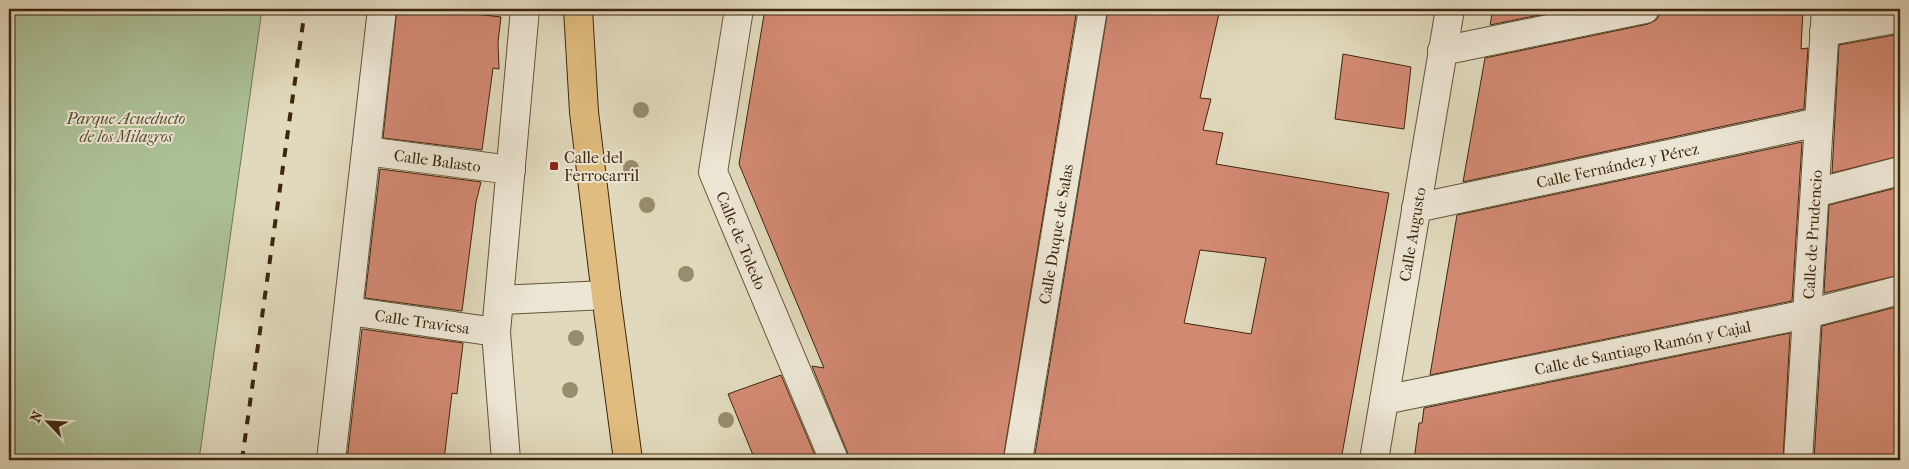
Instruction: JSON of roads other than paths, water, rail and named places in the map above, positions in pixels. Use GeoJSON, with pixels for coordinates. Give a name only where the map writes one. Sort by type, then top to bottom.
{"type":"FeatureCollection","features":[{"type":"Feature","properties":{"kind":"main road"},"geometry":{"type":"LineString","coordinates":[[578,9],[584,112],[628,460]]}},
{"type":"Feature","properties":{"kind":"street"},"geometry":{"type":"LineString","coordinates":[[331,460],[382,9]]}},
{"type":"Feature","properties":{"kind":"street"},"geometry":{"type":"LineString","coordinates":[[506,460],[496,332],[525,9]]}},
{"type":"Feature","properties":{"kind":"street","name":"Calle de Toledo"},"geometry":{"type":"LineString","coordinates":[[739,9],[713,172],[834,460]]}},
{"type":"Feature","properties":{"kind":"street","name":"Calle Duque de Salas"},"geometry":{"type":"LineString","coordinates":[[1018,460],[1092,9]]}},
{"type":"Feature","properties":{"kind":"street","name":"Calle Augusto"},"geometry":{"type":"LineString","coordinates":[[1374,460],[1450,9]]}},
{"type":"Feature","properties":{"kind":"street"},"geometry":{"type":"LineString","coordinates":[[1442,51],[1645,9]]}},
{"type":"Feature","properties":{"kind":"street"},"geometry":{"type":"LineString","coordinates":[[1825,20],[1900,18]]}},
{"type":"Feature","properties":{"kind":"street","name":"Calle de Prudencio"},"geometry":{"type":"LineString","coordinates":[[1798,460],[1825,20]]}},
{"type":"Feature","properties":{"kind":"street","name":"Calle Fernández y Pérez"},"geometry":{"type":"LineString","coordinates":[[1416,208],[1819,122]]}},
{"type":"Feature","properties":{"kind":"street","name":"Calle Balasto"},"geometry":{"type":"LineString","coordinates":[[366,151],[510,170]]}},
{"type":"Feature","properties":{"kind":"street"},"geometry":{"type":"LineString","coordinates":[[1815,193],[1900,171]]}},
{"type":"Feature","properties":{"kind":"street","name":"Calle de Santiago Ramón y Cajal"},"geometry":{"type":"LineString","coordinates":[[1384,400],[1807,314],[1900,290]]}},
{"type":"Feature","properties":{"kind":"street"},"geometry":{"type":"LineString","coordinates":[[500,300],[606,295]]}},
{"type":"Feature","properties":{"kind":"street","name":"Calle Traviesa"},"geometry":{"type":"LineString","coordinates":[[349,311],[496,332]]}},
{"type":"Feature","properties":{"kind":"railway"},"geometry":{"type":"LineString","coordinates":[[242,460],[305,9]]}},
{"type":"Feature","properties":{"kind":"place","name":"Calle del Ferrocarril"},"geometry":{"type":"Point","coordinates":[554,166]}},
{"type":"Feature","properties":{"kind":"park label","name":"Parque Acueducto de los Milagros"},"geometry":{"type":"Point","coordinates":[126,127]}}]}
